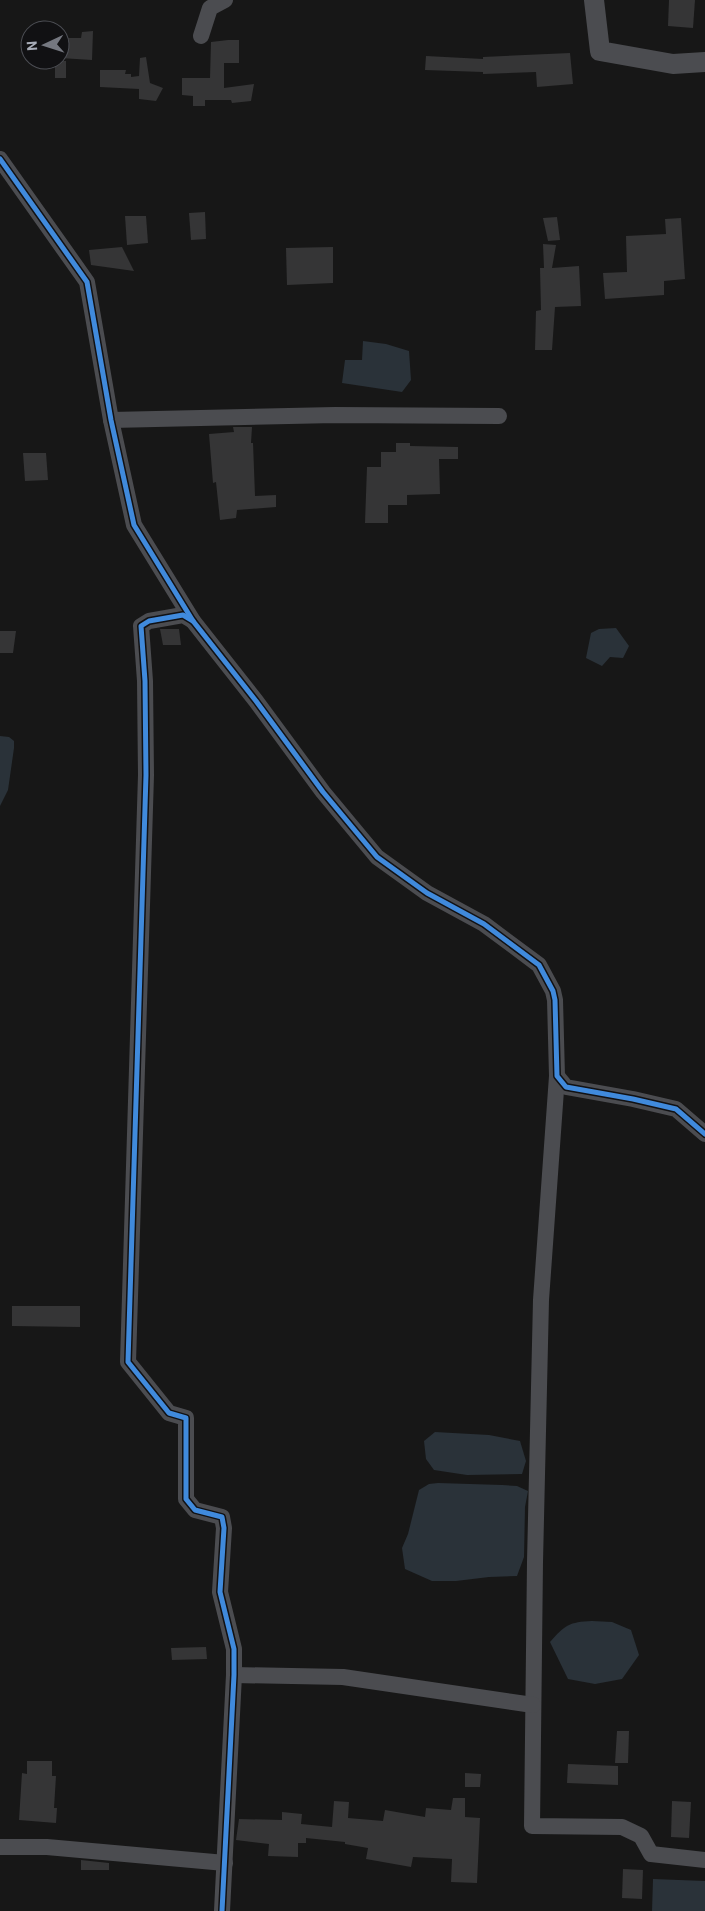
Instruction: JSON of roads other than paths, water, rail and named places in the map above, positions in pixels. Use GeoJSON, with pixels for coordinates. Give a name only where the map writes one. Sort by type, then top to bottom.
{"type":"FeatureCollection","features":[{"type":"Feature","properties":{"kind":"street"},"geometry":{"type":"LineString","coordinates":[[201,36],[210,8],[225,0]]}},
{"type":"Feature","properties":{"kind":"street"},"geometry":{"type":"LineString","coordinates":[[594,0],[600,51],[673,64],[705,62]]}},
{"type":"Feature","properties":{"kind":"street"},"geometry":{"type":"LineString","coordinates":[[0,159],[87,282],[111,420],[134,525],[193,621],[256,701],[323,792],[377,857],[427,893],[484,924],[539,965],[552,991],[555,1000],[556,1076],[541,1300],[535,1562],[532,1826],[622,1827],[642,1836],[651,1854],[705,1860]]}},
{"type":"Feature","properties":{"kind":"street"},"geometry":{"type":"LineString","coordinates":[[111,420],[335,414],[498,416]]}},
{"type":"Feature","properties":{"kind":"street"},"geometry":{"type":"LineString","coordinates":[[193,621],[183,615],[149,621],[141,626],[145,681],[146,774],[128,1362],[169,1413],[186,1418],[186,1499],[195,1510],[222,1517],[224,1528],[220,1592],[234,1649],[234,1676],[222,1911]]}},
{"type":"Feature","properties":{"kind":"street"},"geometry":{"type":"LineString","coordinates":[[556,1076],[566,1087],[633,1098],[676,1109],[705,1134]]}},
{"type":"Feature","properties":{"kind":"street"},"geometry":{"type":"LineString","coordinates":[[234,1676],[343,1678],[534,1705]]}},
{"type":"Feature","properties":{"kind":"street"},"geometry":{"type":"LineString","coordinates":[[0,1847],[47,1848],[225,1863]]}}]}
